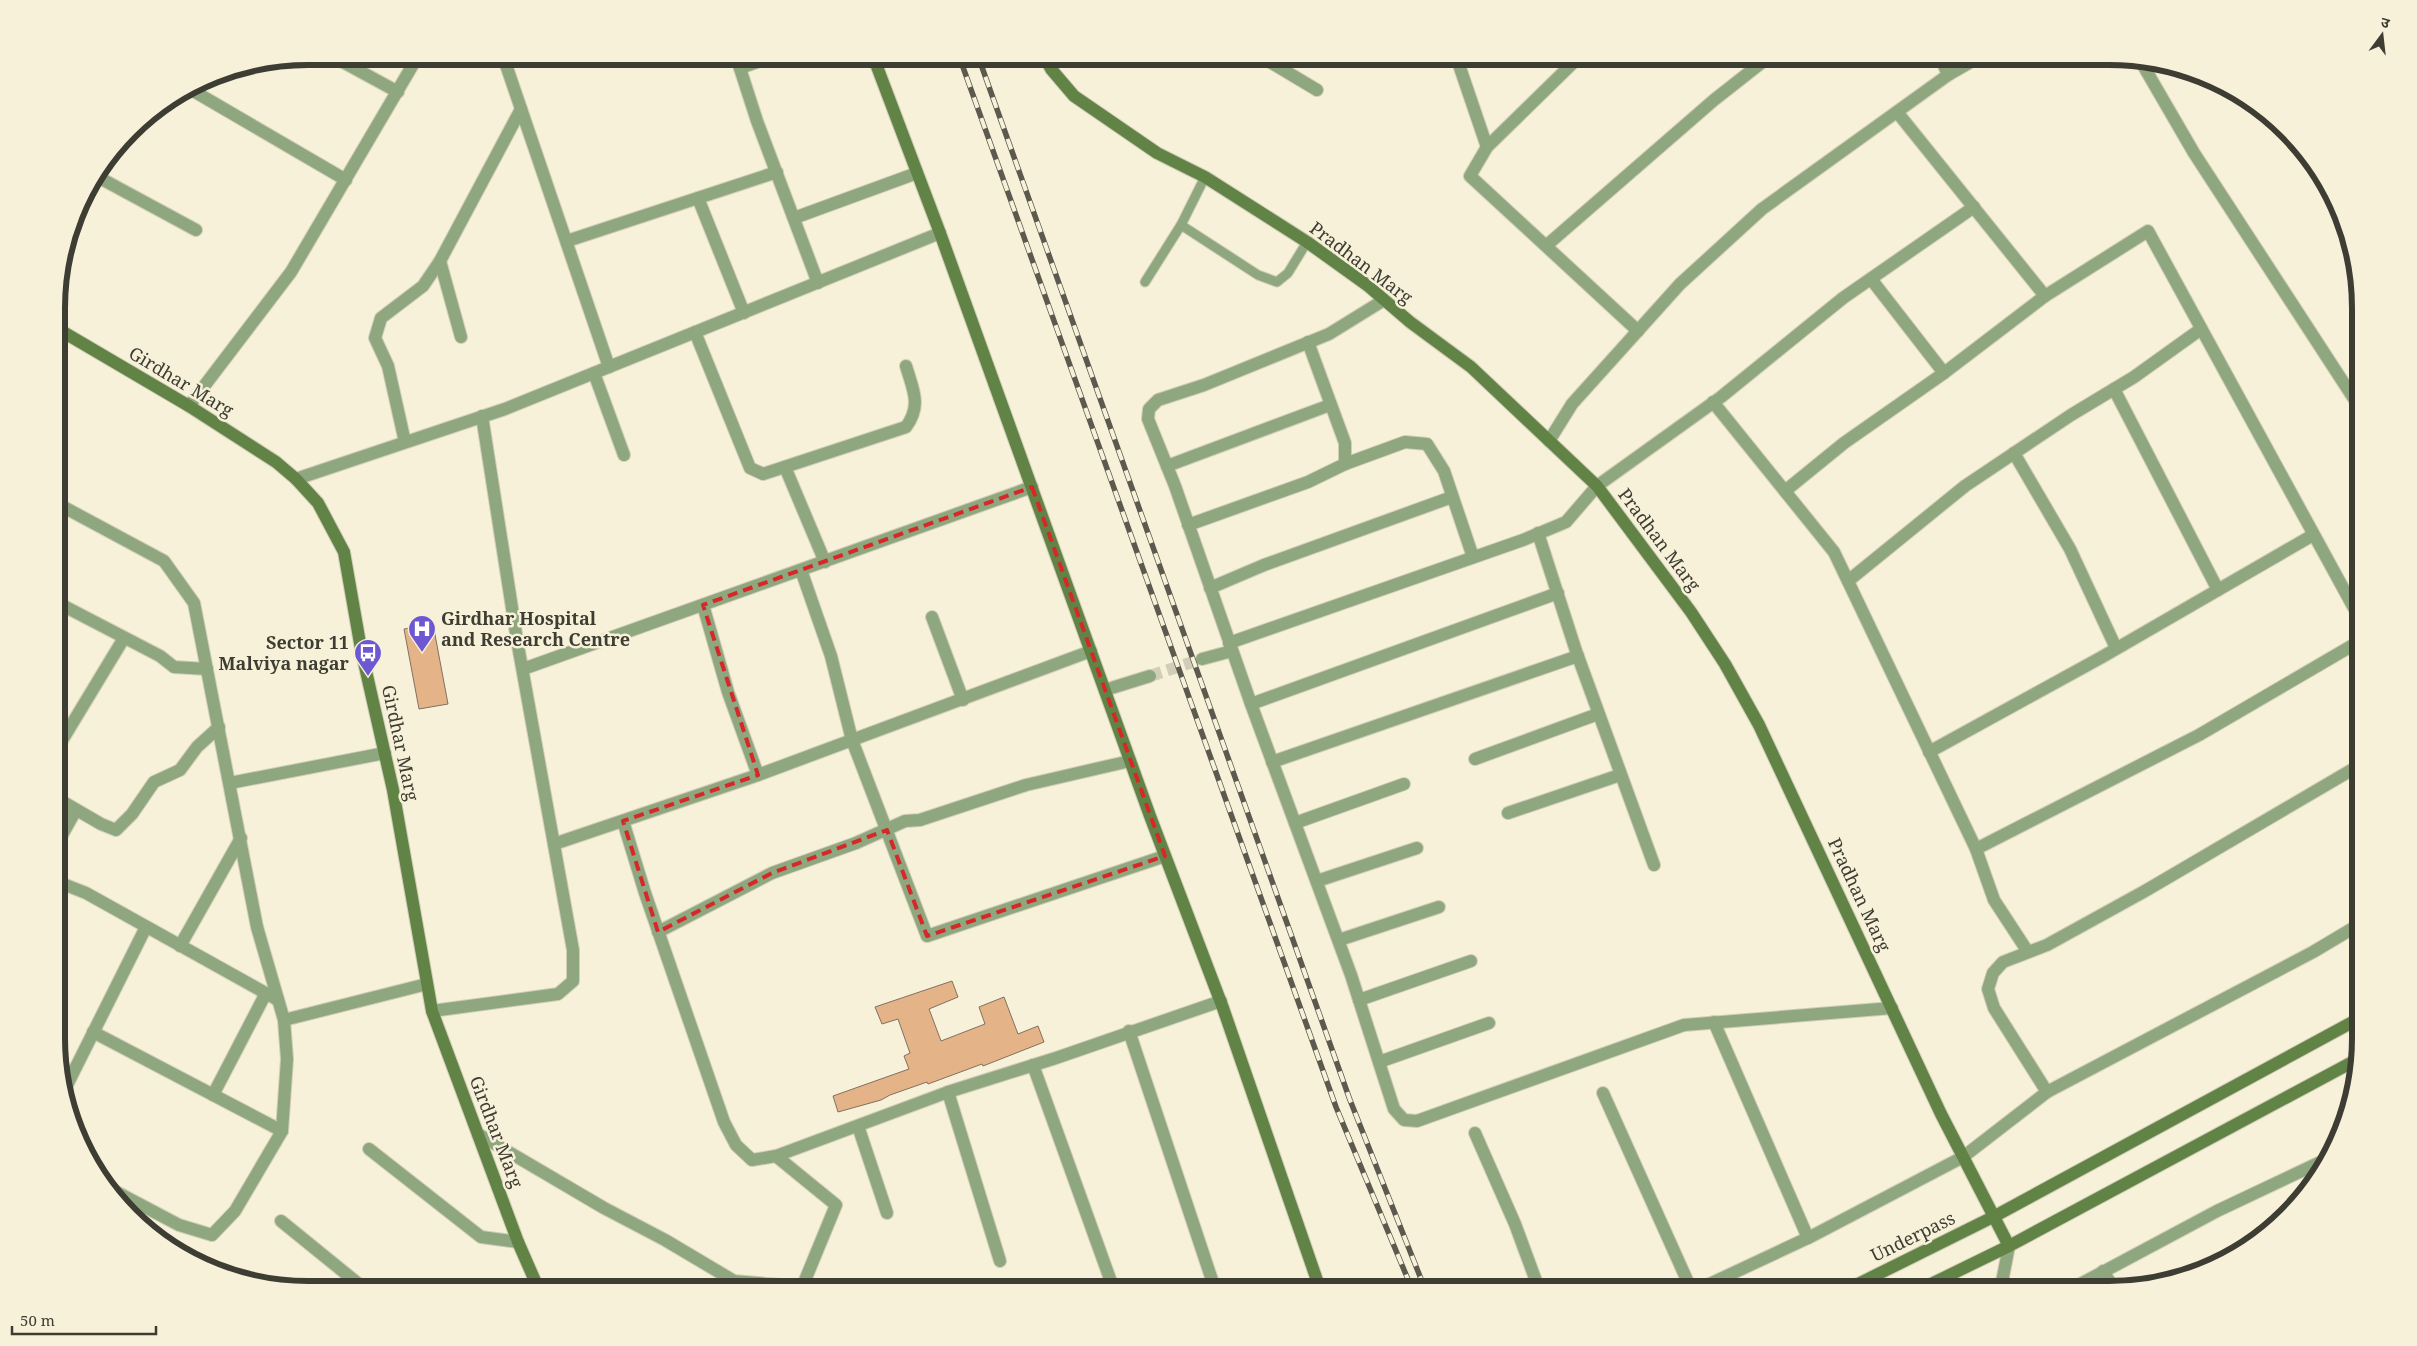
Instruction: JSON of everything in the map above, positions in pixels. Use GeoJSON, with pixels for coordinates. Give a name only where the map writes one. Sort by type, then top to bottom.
{"type":"FeatureCollection","features":[{"type":"Feature","properties":{"kind":"street"},"geometry":{"type":"LineString","coordinates":[[348,65],[398,92]]}},
{"type":"Feature","properties":{"kind":"street"},"geometry":{"type":"LineString","coordinates":[[189,406],[291,272],[413,65]]}},
{"type":"Feature","properties":{"kind":"street"},"geometry":{"type":"LineString","coordinates":[[506,65],[609,367]]}},
{"type":"Feature","properties":{"kind":"street"},"geometry":{"type":"LineString","coordinates":[[739,65],[776,172],[818,283]]}},
{"type":"Feature","properties":{"kind":"street"},"geometry":{"type":"LineString","coordinates":[[876,65],[940,233],[1130,761],[1221,1001],[1317,1281]]}},
{"type":"Feature","properties":{"kind":"street","name":"Pradhan Marg"},"geometry":{"type":"LineString","coordinates":[[1049,65],[1074,96],[1157,153],[1205,177],[1307,242],[1384,300],[1410,322],[1471,367],[1597,486],[1691,612],[1725,664],[1759,725],[1963,1157],[2009,1246]]}},
{"type":"Feature","properties":{"kind":"street"},"geometry":{"type":"LineString","coordinates":[[1275,65],[1317,90]]}},
{"type":"Feature","properties":{"kind":"street"},"geometry":{"type":"LineString","coordinates":[[1459,65],[1487,147]]}},
{"type":"Feature","properties":{"kind":"street"},"geometry":{"type":"LineString","coordinates":[[1562,65],[1487,147],[1470,176],[1547,245],[1638,331]]}},
{"type":"Feature","properties":{"kind":"street"},"geometry":{"type":"LineString","coordinates":[[1547,245],[1714,100],[1759,65]]}},
{"type":"Feature","properties":{"kind":"street"},"geometry":{"type":"LineString","coordinates":[[1944,65],[1948,75]]}},
{"type":"Feature","properties":{"kind":"street"},"geometry":{"type":"LineString","coordinates":[[1549,441],[1572,404],[1680,284],[1762,209],[1948,75],[1965,65]]}},
{"type":"Feature","properties":{"kind":"street"},"geometry":{"type":"LineString","coordinates":[[2144,68],[2194,153],[2352,396]]}},
{"type":"Feature","properties":{"kind":"street"},"geometry":{"type":"LineString","coordinates":[[196,93],[346,180]]}},
{"type":"Feature","properties":{"kind":"street"},"geometry":{"type":"LineString","coordinates":[[405,442],[388,366],[375,338],[380,318],[423,286],[440,260],[521,109]]}},
{"type":"Feature","properties":{"kind":"street"},"geometry":{"type":"LineString","coordinates":[[1897,112],[2045,296]]}},
{"type":"Feature","properties":{"kind":"street"},"geometry":{"type":"LineString","coordinates":[[567,242],[776,172]]}},
{"type":"Feature","properties":{"kind":"street"},"geometry":{"type":"LineString","coordinates":[[794,218],[917,173]]}},
{"type":"Feature","properties":{"kind":"street"},"geometry":{"type":"LineString","coordinates":[[102,179],[196,230]]}},
{"type":"Feature","properties":{"kind":"street"},"geometry":{"type":"LineString","coordinates":[[698,198],[744,313]]}},
{"type":"Feature","properties":{"kind":"street"},"geometry":{"type":"LineString","coordinates":[[1202,659],[1566,522],[1597,486],[1713,402],[1843,298],[1974,207]]}},
{"type":"Feature","properties":{"kind":"street"},"geometry":{"type":"LineString","coordinates":[[1785,491],[1844,443],[1944,373],[2045,296],[2148,231],[2352,604]]}},
{"type":"Feature","properties":{"kind":"street"},"geometry":{"type":"LineString","coordinates":[[296,478],[482,416],[594,373],[940,233]]}},
{"type":"Feature","properties":{"kind":"street"},"geometry":{"type":"LineString","coordinates":[[440,260],[461,337]]}},
{"type":"Feature","properties":{"kind":"street"},"geometry":{"type":"LineString","coordinates":[[1872,279],[1944,373]]}},
{"type":"Feature","properties":{"kind":"street"},"geometry":{"type":"LineString","coordinates":[[1384,300],[1329,334],[1204,385],[1158,400],[1149,409],[1148,419],[1167,466],[1272,762],[1339,940],[1394,1108],[1404,1120],[1417,1121],[1684,1025],[1892,1008]]}},
{"type":"Feature","properties":{"kind":"street"},"geometry":{"type":"LineString","coordinates":[[1848,582],[1965,486],[2134,377],[2201,329]]}},
{"type":"Feature","properties":{"kind":"street","name":"Girdhar Marg"},"geometry":{"type":"LineString","coordinates":[[65,332],[189,406],[276,462],[296,478],[318,503],[344,552],[362,649],[385,753],[432,1010],[518,1242],[536,1281]]}},
{"type":"Feature","properties":{"kind":"street"},"geometry":{"type":"LineString","coordinates":[[695,332],[750,468],[764,474],[906,426],[915,415],[915,396],[906,366]]}},
{"type":"Feature","properties":{"kind":"street"},"geometry":{"type":"LineString","coordinates":[[1308,342],[1345,443],[1345,464]]}},
{"type":"Feature","properties":{"kind":"street"},"geometry":{"type":"LineString","coordinates":[[594,373],[624,455]]}},
{"type":"Feature","properties":{"kind":"street"},"geometry":{"type":"LineString","coordinates":[[2114,389],[2218,590]]}},
{"type":"Feature","properties":{"kind":"street"},"geometry":{"type":"LineString","coordinates":[[1713,402],[1834,552],[1976,849],[1994,900],[2028,952]]}},
{"type":"Feature","properties":{"kind":"street"},"geometry":{"type":"LineString","coordinates":[[1167,466],[1330,405]]}},
{"type":"Feature","properties":{"kind":"street"},"geometry":{"type":"LineString","coordinates":[[432,1010],[558,994],[573,981],[573,950],[522,669],[482,416]]}},
{"type":"Feature","properties":{"kind":"street"},"geometry":{"type":"LineString","coordinates":[[1188,525],[1308,482],[1345,464],[1405,442],[1427,444],[1444,471],[1472,557]]}},
{"type":"Feature","properties":{"kind":"street"},"geometry":{"type":"LineString","coordinates":[[2014,453],[2070,548],[2116,648]]}},
{"type":"Feature","properties":{"kind":"street"},"geometry":{"type":"LineString","coordinates":[[785,468],[825,562]]}},
{"type":"Feature","properties":{"kind":"street"},"geometry":{"type":"LineString","coordinates":[[522,669],[1032,487]]}},
{"type":"Feature","properties":{"kind":"street"},"geometry":{"type":"LineString","coordinates":[[1210,588],[1264,565],[1452,496]]}},
{"type":"Feature","properties":{"kind":"street"},"geometry":{"type":"LineString","coordinates":[[65,508],[164,561],[194,602],[241,838],[256,927],[284,1020],[287,1059],[282,1131],[236,1212],[212,1235],[179,1225],[123,1195]]}},
{"type":"Feature","properties":{"kind":"street"},"geometry":{"type":"LineString","coordinates":[[1538,533],[1598,714],[1654,865]]}},
{"type":"Feature","properties":{"kind":"street"},"geometry":{"type":"LineString","coordinates":[[1928,752],[2314,535]]}},
{"type":"Feature","properties":{"kind":"street"},"geometry":{"type":"LineString","coordinates":[[801,570],[831,656],[852,740],[927,936],[1165,856]]}},
{"type":"Feature","properties":{"kind":"street"},"geometry":{"type":"LineString","coordinates":[[1251,704],[1558,594]]}},
{"type":"Feature","properties":{"kind":"street"},"geometry":{"type":"LineString","coordinates":[[704,605],[728,692],[758,775]]}},
{"type":"Feature","properties":{"kind":"street"},"geometry":{"type":"LineString","coordinates":[[65,607],[160,656],[174,667],[208,669]]}},
{"type":"Feature","properties":{"kind":"street"},"geometry":{"type":"LineString","coordinates":[[932,617],[963,700]]}},
{"type":"Feature","properties":{"kind":"street"},"geometry":{"type":"LineString","coordinates":[[65,735],[124,638]]}},
{"type":"Feature","properties":{"kind":"street"},"geometry":{"type":"LineString","coordinates":[[1976,849],[2199,735],[2352,646]]}},
{"type":"Feature","properties":{"kind":"street"},"geometry":{"type":"LineString","coordinates":[[554,844],[758,775],[1091,651]]}},
{"type":"Feature","properties":{"kind":"street"},"geometry":{"type":"LineString","coordinates":[[1272,762],[1578,656]]}},
{"type":"Feature","properties":{"kind":"street"},"geometry":{"type":"LineString","coordinates":[[1105,690],[1150,676]]}},
{"type":"Feature","properties":{"kind":"street"},"geometry":{"type":"LineString","coordinates":[[1475,759],[1598,714]]}},
{"type":"Feature","properties":{"kind":"street"},"geometry":{"type":"LineString","coordinates":[[65,803],[116,830],[132,814],[154,782],[180,770],[197,747],[219,727]]}},
{"type":"Feature","properties":{"kind":"street"},"geometry":{"type":"LineString","coordinates":[[230,783],[385,753]]}},
{"type":"Feature","properties":{"kind":"street"},"geometry":{"type":"LineString","coordinates":[[658,932],[772,872],[887,830],[905,821],[920,820],[1026,785],[1130,761]]}},
{"type":"Feature","properties":{"kind":"street"},"geometry":{"type":"LineString","coordinates":[[2047,1092],[1994,1008],[1988,989],[1993,972],[2003,962],[2047,945],[2145,891],[2352,770]]}},
{"type":"Feature","properties":{"kind":"street"},"geometry":{"type":"LineString","coordinates":[[1508,813],[1620,775]]}},
{"type":"Feature","properties":{"kind":"street"},"geometry":{"type":"LineString","coordinates":[[1295,823],[1404,784]]}},
{"type":"Feature","properties":{"kind":"street"},"geometry":{"type":"LineString","coordinates":[[65,830],[76,810]]}},
{"type":"Feature","properties":{"kind":"street"},"geometry":{"type":"LineString","coordinates":[[623,821],[658,932],[724,1122],[736,1145],[752,1160],[776,1156],[948,1092],[1221,1001]]}},
{"type":"Feature","properties":{"kind":"street"},"geometry":{"type":"LineString","coordinates":[[180,946],[241,838]]}},
{"type":"Feature","properties":{"kind":"street"},"geometry":{"type":"LineString","coordinates":[[1317,881],[1417,848]]}},
{"type":"Feature","properties":{"kind":"street"},"geometry":{"type":"LineString","coordinates":[[65,885],[86,893],[278,1000]]}},
{"type":"Feature","properties":{"kind":"street"},"geometry":{"type":"LineString","coordinates":[[1339,940],[1439,907]]}},
{"type":"Feature","properties":{"kind":"street"},"geometry":{"type":"LineString","coordinates":[[69,1080],[146,926]]}},
{"type":"Feature","properties":{"kind":"street"},"geometry":{"type":"LineString","coordinates":[[1716,1281],[1808,1238],[1963,1157],[2047,1092],[2313,952],[2352,929]]}},
{"type":"Feature","properties":{"kind":"street"},"geometry":{"type":"LineString","coordinates":[[1360,1000],[1471,961]]}},
{"type":"Feature","properties":{"kind":"street"},"geometry":{"type":"LineString","coordinates":[[284,1020],[427,984]]}},
{"type":"Feature","properties":{"kind":"street"},"geometry":{"type":"LineString","coordinates":[[213,1095],[266,993]]}},
{"type":"Feature","properties":{"kind":"street"},"geometry":{"type":"LineString","coordinates":[[1714,1022],[1808,1238]]}},
{"type":"Feature","properties":{"kind":"street","name":"Underpass"},"geometry":{"type":"LineString","coordinates":[[1864,1281],[1995,1216],[2352,1022]]}},
{"type":"Feature","properties":{"kind":"street"},"geometry":{"type":"LineString","coordinates":[[1379,1062],[1488,1024]]}},
{"type":"Feature","properties":{"kind":"street"},"geometry":{"type":"LineString","coordinates":[[1130,1031],[1212,1281]]}},
{"type":"Feature","properties":{"kind":"street"},"geometry":{"type":"LineString","coordinates":[[93,1032],[282,1131]]}},
{"type":"Feature","properties":{"kind":"street"},"geometry":{"type":"LineString","coordinates":[[1937,1281],[2009,1246],[2350,1063]]}},
{"type":"Feature","properties":{"kind":"street"},"geometry":{"type":"LineString","coordinates":[[1033,1065],[1111,1281]]}},
{"type":"Feature","properties":{"kind":"street"},"geometry":{"type":"LineString","coordinates":[[948,1092],[1000,1261]]}},
{"type":"Feature","properties":{"kind":"street"},"geometry":{"type":"LineString","coordinates":[[1603,1093],[1687,1281]]}},
{"type":"Feature","properties":{"kind":"street"},"geometry":{"type":"LineString","coordinates":[[858,1126],[886,1213]]}},
{"type":"Feature","properties":{"kind":"street"},"geometry":{"type":"LineString","coordinates":[[1474,1133],[1515,1224],[1536,1281]]}},
{"type":"Feature","properties":{"kind":"street"},"geometry":{"type":"LineString","coordinates":[[478,1134],[734,1281]]}},
{"type":"Feature","properties":{"kind":"street"},"geometry":{"type":"LineString","coordinates":[[369,1149],[481,1237],[518,1242]]}},
{"type":"Feature","properties":{"kind":"street"},"geometry":{"type":"LineString","coordinates":[[776,1156],[836,1205],[807,1281]]}},
{"type":"Feature","properties":{"kind":"street"},"geometry":{"type":"LineString","coordinates":[[2085,1281],[2216,1211],[2316,1164]]}},
{"type":"Feature","properties":{"kind":"street"},"geometry":{"type":"LineString","coordinates":[[281,1221],[355,1281]]}},
{"type":"Feature","properties":{"kind":"street"},"geometry":{"type":"LineString","coordinates":[[2002,1281],[2009,1246]]}},
{"type":"Feature","properties":{"kind":"street"},"geometry":{"type":"LineString","coordinates":[[2103,1271],[2109,1281]]}},
{"type":"Feature","properties":{"kind":"lane"},"geometry":{"type":"LineString","coordinates":[[1145,282],[1181,225],[1205,177]]}},
{"type":"Feature","properties":{"kind":"lane"},"geometry":{"type":"LineString","coordinates":[[1181,225],[1258,275],[1277,282],[1288,273],[1307,242]]}},
{"type":"Feature","properties":{"kind":"highlighted area"},"geometry":{"type":"Polygon","coordinates":[[[1032,487],[1165,856],[927,936],[887,830],[772,873],[658,932],[623,821],[758,775],[703,605],[1032,487]]]}},
{"type":"Feature","properties":{"kind":"building"},"geometry":{"type":"Polygon","coordinates":[[[433,624],[448,704],[419,709],[404,629],[433,624]]]}},
{"type":"Feature","properties":{"kind":"building"},"geometry":{"type":"Polygon","coordinates":[[[952,981],[958,997],[929,1009],[941,1041],[985,1024],[979,1007],[1004,997],[1018,1034],[1038,1026],[1044,1042],[983,1066],[982,1064],[928,1084],[927,1082],[890,1095],[881,1100],[838,1112],[833,1096],[909,1069],[904,1056],[910,1053],[898,1019],[882,1024],[875,1007],[952,981]]]}},
{"type":"Feature","properties":{"kind":"tunnel"},"geometry":{"type":"LineString","coordinates":[[1150,676],[1202,659]]}},
{"type":"Feature","properties":{"kind":"railway"},"geometry":{"type":"LineString","coordinates":[[962,65],[1336,1107],[1409,1281]]}},
{"type":"Feature","properties":{"kind":"railway"},"geometry":{"type":"LineString","coordinates":[[981,65],[1350,1100],[1422,1281]]}},
{"type":"Feature","properties":{"kind":"place","name":"Girdhar Hospital and Research Centre"},"geometry":{"type":"Point","coordinates":[422,653]}},
{"type":"Feature","properties":{"kind":"place","name":"Sector 11 Malviya nagar"},"geometry":{"type":"Point","coordinates":[368,677]}}]}
